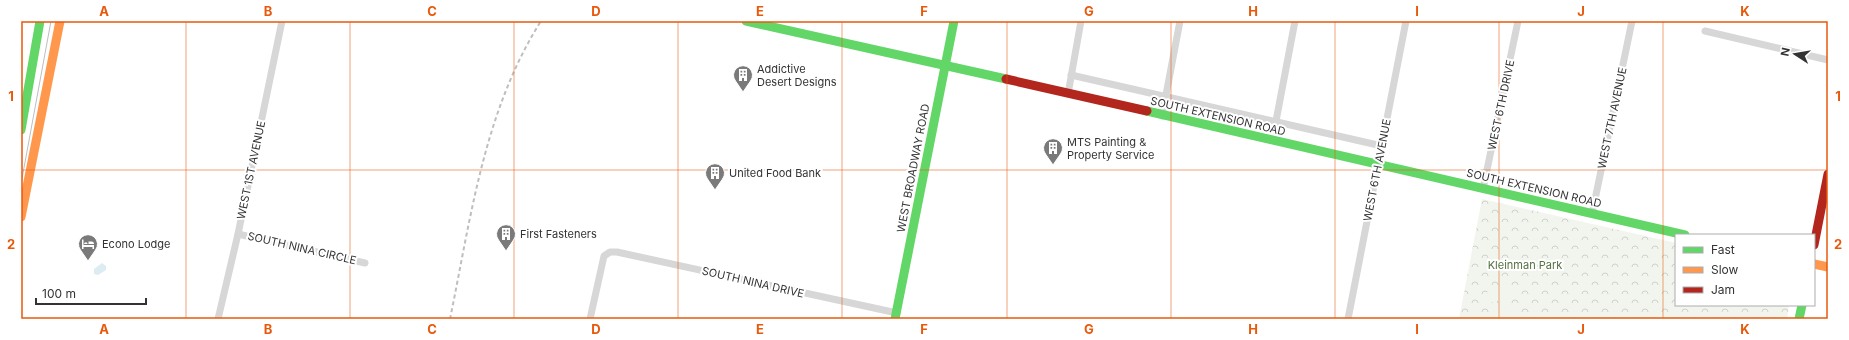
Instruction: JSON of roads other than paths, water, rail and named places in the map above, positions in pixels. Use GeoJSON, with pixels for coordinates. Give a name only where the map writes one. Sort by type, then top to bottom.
{"type":"FeatureCollection","features":[{"type":"Feature","properties":{"kind":"street"},"geometry":{"type":"LineString","coordinates":[[21,130],[40,21]]}},
{"type":"Feature","properties":{"kind":"street"},"geometry":{"type":"LineString","coordinates":[[21,217],[60,21]]}},
{"type":"Feature","properties":{"kind":"street","name":"WEST 1ST AVENUE"},"geometry":{"type":"LineString","coordinates":[[218,319],[238,234],[282,21]]}},
{"type":"Feature","properties":{"kind":"street","name":"SOUTH EXTENSION ROAD"},"geometry":{"type":"LineString","coordinates":[[746,21],[945,65],[1681,234]]}},
{"type":"Feature","properties":{"kind":"street","name":"WEST BROADWAY ROAD"},"geometry":{"type":"LineString","coordinates":[[896,316],[954,21]]}},
{"type":"Feature","properties":{"kind":"street"},"geometry":{"type":"LineString","coordinates":[[1068,94],[1081,21]]}},
{"type":"Feature","properties":{"kind":"street"},"geometry":{"type":"LineString","coordinates":[[1162,116],[1180,21]]}},
{"type":"Feature","properties":{"kind":"street"},"geometry":{"type":"LineString","coordinates":[[1276,121],[1295,21]]}},
{"type":"Feature","properties":{"kind":"street","name":"WEST 6TH AVENUE"},"geometry":{"type":"LineString","coordinates":[[1348,319],[1406,21]]}},
{"type":"Feature","properties":{"kind":"street","name":"WEST 6TH DRIVE"},"geometry":{"type":"LineString","coordinates":[[1483,189],[1518,21]]}},
{"type":"Feature","properties":{"kind":"street","name":"WEST 7TH AVENUE"},"geometry":{"type":"LineString","coordinates":[[1592,214],[1632,21]]}},
{"type":"Feature","properties":{"kind":"street"},"geometry":{"type":"LineString","coordinates":[[1705,31],[1828,60]]}},
{"type":"Feature","properties":{"kind":"street","name":"SOUTH EXTENSION ROAD"},"geometry":{"type":"LineString","coordinates":[[1072,75],[1382,146]]}},
{"type":"Feature","properties":{"kind":"street"},"geometry":{"type":"LineString","coordinates":[[1815,240],[1828,174]]}},
{"type":"Feature","properties":{"kind":"street","name":"SOUTH NINA CIRCLE"},"geometry":{"type":"LineString","coordinates":[[238,234],[365,263]]}},
{"type":"Feature","properties":{"kind":"street","name":"SOUTH NINA DRIVE"},"geometry":{"type":"LineString","coordinates":[[590,319],[604,256],[610,252],[617,252],[896,316]]}},
{"type":"Feature","properties":{"kind":"street"},"geometry":{"type":"LineString","coordinates":[[1815,264],[1828,268]]}},
{"type":"Feature","properties":{"kind":"street"},"geometry":{"type":"LineString","coordinates":[[1799,319],[1802,306]]}},
{"type":"Feature","properties":{"kind":"tram line"},"geometry":{"type":"LineString","coordinates":[[21,184],[51,21]]}},
{"type":"Feature","properties":{"kind":"railway"},"geometry":{"type":"LineString","coordinates":[[450,319],[473,204],[493,128],[506,91],[522,55],[541,21]]}},
{"type":"Feature","properties":{"kind":"place","name":"Addictive Desert Designs"},"geometry":{"type":"Point","coordinates":[743,92]}},
{"type":"Feature","properties":{"kind":"place","name":"MTS Painting & Property Service"},"geometry":{"type":"Point","coordinates":[1053,165]}},
{"type":"Feature","properties":{"kind":"place","name":"United Food Bank"},"geometry":{"type":"Point","coordinates":[715,190]}},
{"type":"Feature","properties":{"kind":"place","name":"First Fasteners"},"geometry":{"type":"Point","coordinates":[506,251]}},
{"type":"Feature","properties":{"kind":"place","name":"Econo Lodge"},"geometry":{"type":"Point","coordinates":[88,261]}},
{"type":"Feature","properties":{"kind":"park label","name":"Kleinman Park"},"geometry":{"type":"Point","coordinates":[1525,265]}}]}
